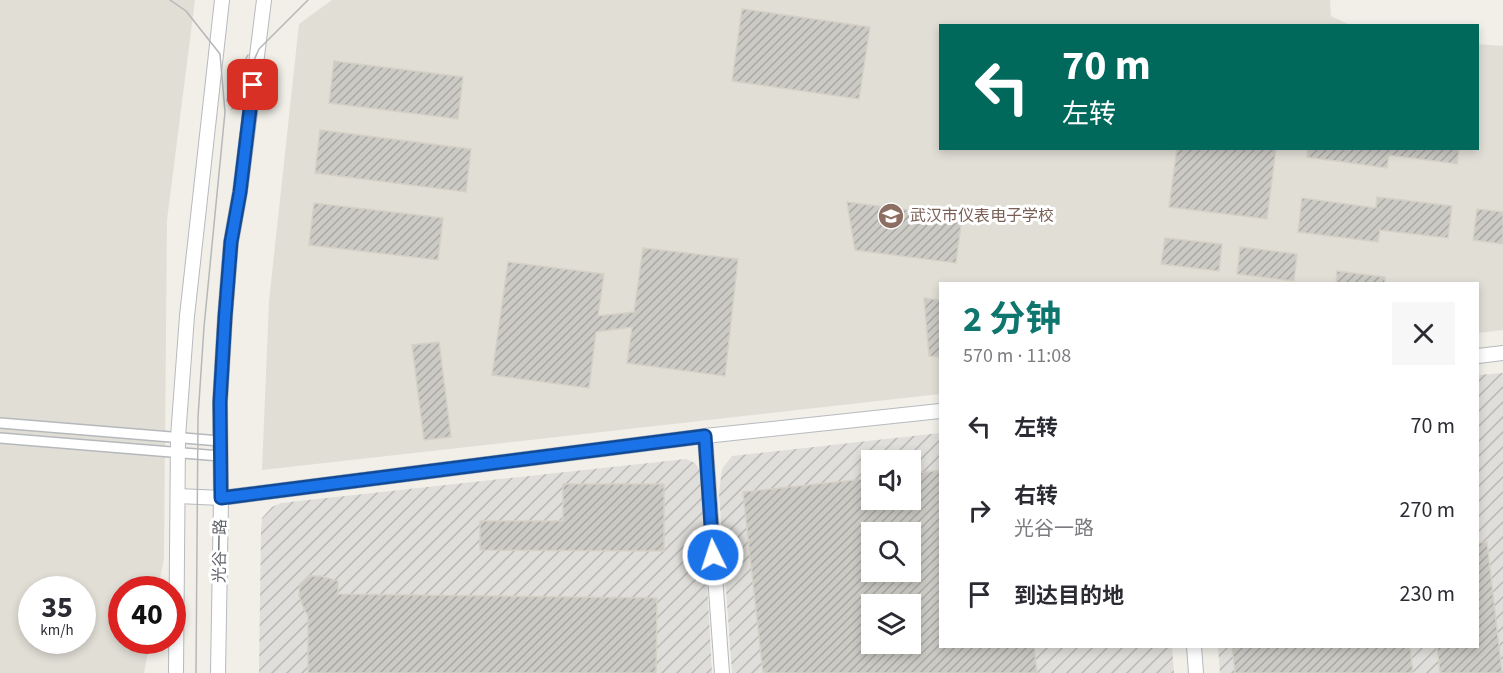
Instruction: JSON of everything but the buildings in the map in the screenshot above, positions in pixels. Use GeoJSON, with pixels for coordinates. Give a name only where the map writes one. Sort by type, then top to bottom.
{"type":"FeatureCollection","features":[{"type":"Feature","properties":{"kind":"main road"},"geometry":{"type":"LineString","coordinates":[[176,673],[178,436],[188,304],[222,0]]}},
{"type":"Feature","properties":{"kind":"main road","name":"光谷一路"},"geometry":{"type":"LineString","coordinates":[[218,673],[220,392],[231,242],[240,192],[264,0]]}},
{"type":"Feature","properties":{"kind":"main road"},"geometry":{"type":"LineString","coordinates":[[1479,356],[1503,353]]}},
{"type":"Feature","properties":{"kind":"main road"},"geometry":{"type":"LineString","coordinates":[[178,496],[221,498],[705,436],[939,411]]}},
{"type":"Feature","properties":{"kind":"main road"},"geometry":{"type":"LineString","coordinates":[[705,436],[722,673]]}},
{"type":"Feature","properties":{"kind":"main road"},"geometry":{"type":"LineString","coordinates":[[1194,648],[1196,673]]}},
{"type":"Feature","properties":{"kind":"street"},"geometry":{"type":"LineString","coordinates":[[0,423],[220,441]]}},
{"type":"Feature","properties":{"kind":"street"},"geometry":{"type":"LineString","coordinates":[[0,438],[220,456]]}},
{"type":"Feature","properties":{"kind":"shaded area"},"geometry":{"type":"Polygon","coordinates":[[[0,0],[195,0],[167,220],[164,558],[161,576],[108,576],[108,654],[148,654],[144,673],[0,673],[0,0]]]}},
{"type":"Feature","properties":{"kind":"shaded area","name":"武汉市仪表电子学校"},"geometry":{"type":"Polygon","coordinates":[[[332,0],[1330,0],[1331,16],[1348,24],[939,24],[939,150],[1479,150],[1479,44],[1503,46],[1503,330],[1479,333],[1479,282],[939,282],[939,394],[262,470],[269,301],[299,24],[332,0]]]}},
{"type":"Feature","properties":{"kind":"shaded area"},"geometry":{"type":"Polygon","coordinates":[[[1503,373],[1503,673],[1220,673],[1218,648],[1479,648],[1479,375],[1503,373]]]}},
{"type":"Feature","properties":{"kind":"shaded area"},"geometry":{"type":"Polygon","coordinates":[[[939,433],[939,648],[1172,648],[1174,673],[732,673],[719,493],[722,469],[732,456],[939,433]]]}},
{"type":"Feature","properties":{"kind":"shaded area"},"geometry":{"type":"Polygon","coordinates":[[[686,459],[695,463],[701,472],[712,673],[259,673],[262,518],[272,507],[281,503],[686,459]]]}},
{"type":"Feature","properties":{"kind":"tram line"},"geometry":{"type":"LineString","coordinates":[[170,0],[186,11],[220,54],[225,112],[204,327],[198,417],[196,673]]}},
{"type":"Feature","properties":{"kind":"tram line"},"geometry":{"type":"LineString","coordinates":[[232,109],[259,49],[308,0]]}},
{"type":"Feature","properties":{"kind":"tram line"},"geometry":{"type":"LineString","coordinates":[[227,101],[230,88],[248,55]]}},
{"type":"Feature","properties":{"kind":"place","name":"武汉市仪表电子学校"},"geometry":{"type":"Point","coordinates":[891,216]}},
{"type":"Feature","properties":{"kind":"route"},"geometry":{"type":"LineString","coordinates":[[253,85],[240,192],[231,242],[225,317],[220,402],[221,498],[705,436],[713,555]]}}]}
